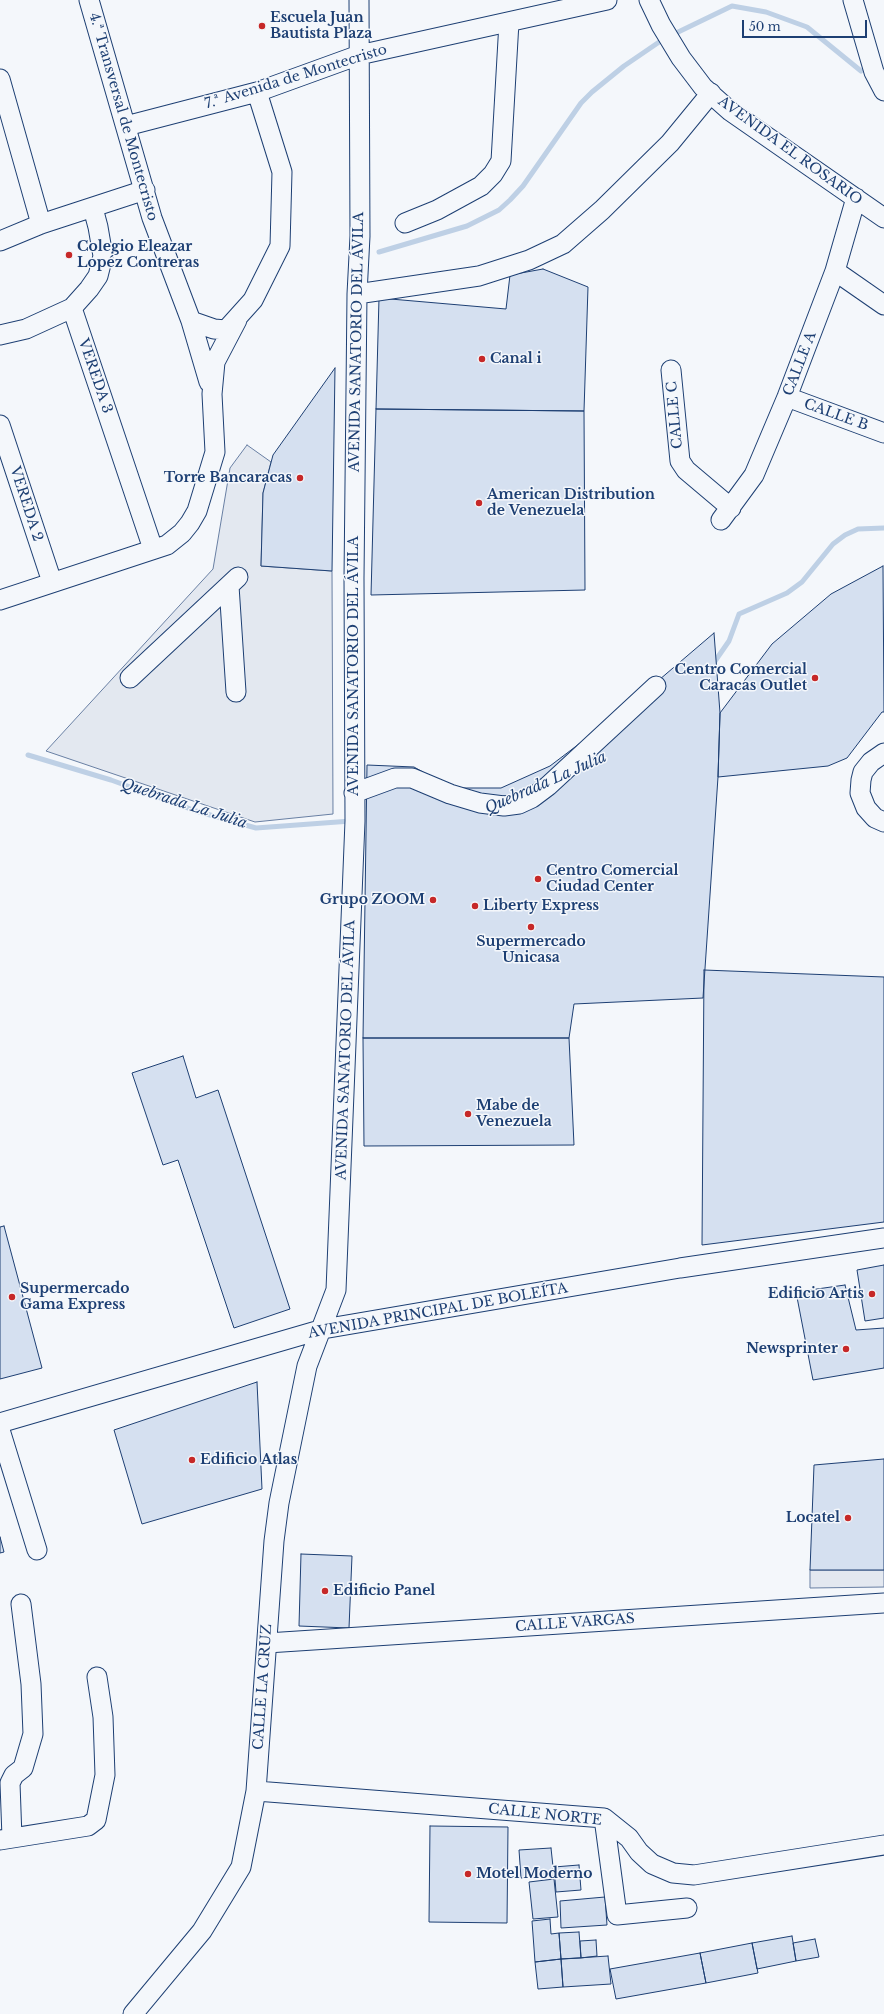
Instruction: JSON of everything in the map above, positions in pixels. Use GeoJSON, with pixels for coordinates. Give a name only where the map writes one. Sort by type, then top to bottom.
{"type":"FeatureCollection","features":[{"type":"Feature","properties":{"kind":"street","name":"4.ª Transversal de Montecristo"},"geometry":{"type":"LineString","coordinates":[[89,0],[152,218],[191,321],[212,394]]}},
{"type":"Feature","properties":{"kind":"street","name":"AVENIDA SANATORIO DEL ÁVILA"},"geometry":{"type":"LineString","coordinates":[[322,1329],[336,1290],[354,793],[354,578],[357,294],[360,236],[358,55],[359,0]]}},
{"type":"Feature","properties":{"kind":"street","name":"7.ª Avenida de Montecristo"},"geometry":{"type":"LineString","coordinates":[[126,126],[257,92],[358,55],[607,0]]}},
{"type":"Feature","properties":{"kind":"street","name":"AVENIDA EL ROSARIO"},"geometry":{"type":"LineString","coordinates":[[649,0],[661,25],[682,58],[711,93],[730,111],[884,218]]}},
{"type":"Feature","properties":{"kind":"street"},"geometry":{"type":"LineString","coordinates":[[853,0],[874,72],[884,91]]}},
{"type":"Feature","properties":{"kind":"street"},"geometry":{"type":"LineString","coordinates":[[405,222],[437,210],[481,186],[493,174],[501,161],[509,22]]}},
{"type":"Feature","properties":{"kind":"street"},"geometry":{"type":"LineString","coordinates":[[0,79],[41,224]]}},
{"type":"Feature","properties":{"kind":"street"},"geometry":{"type":"LineString","coordinates":[[191,321],[214,329],[226,330],[237,320],[253,300],[280,246],[282,172],[257,92]]}},
{"type":"Feature","properties":{"kind":"street"},"geometry":{"type":"LineString","coordinates":[[357,294],[479,276],[529,260],[563,244],[602,210],[670,143],[711,93]]}},
{"type":"Feature","properties":{"kind":"street"},"geometry":{"type":"LineString","coordinates":[[0,241],[41,224],[145,190]]}},
{"type":"Feature","properties":{"kind":"street","name":"CALLE A"},"geometry":{"type":"LineString","coordinates":[[726,514],[754,475],[787,397],[835,271],[856,198]]}},
{"type":"Feature","properties":{"kind":"street"},"geometry":{"type":"LineString","coordinates":[[0,335],[26,329],[72,308],[98,276],[103,256],[93,208]]}},
{"type":"Feature","properties":{"kind":"street"},"geometry":{"type":"LineString","coordinates":[[835,271],[884,305]]}},
{"type":"Feature","properties":{"kind":"street","name":"VEREDA 3"},"geometry":{"type":"LineString","coordinates":[[72,308],[153,549]]}},
{"type":"Feature","properties":{"kind":"street"},"geometry":{"type":"LineString","coordinates":[[0,600],[167,544],[182,533],[197,511],[215,452],[212,394],[215,362],[237,320]]}},
{"type":"Feature","properties":{"kind":"street","name":"CALLE C"},"geometry":{"type":"LineString","coordinates":[[672,370],[680,461],[686,470],[726,514]]}},
{"type":"Feature","properties":{"kind":"street","name":"CALLE B"},"geometry":{"type":"LineString","coordinates":[[787,397],[884,433]]}},
{"type":"Feature","properties":{"kind":"street","name":"VEREDA 2"},"geometry":{"type":"LineString","coordinates":[[0,425],[52,582]]}},
{"type":"Feature","properties":{"kind":"street"},"geometry":{"type":"LineString","coordinates":[[130,678],[234,581],[236,692]]}},
{"type":"Feature","properties":{"kind":"street"},"geometry":{"type":"LineString","coordinates":[[354,793],[395,778],[412,778],[450,794],[480,803],[504,806],[519,804],[532,798],[548,786],[656,686]]}},
{"type":"Feature","properties":{"kind":"street"},"geometry":{"type":"LineString","coordinates":[[884,753],[871,762],[864,772],[861,780],[860,793],[866,808],[875,818],[884,822]]}},
{"type":"Feature","properties":{"kind":"street","name":"AVENIDA PRINCIPAL DE BOLEÍTA"},"geometry":{"type":"LineString","coordinates":[[0,1423],[322,1329],[680,1268],[884,1238]]}},
{"type":"Feature","properties":{"kind":"street","name":"CALLE LA CRUZ"},"geometry":{"type":"LineString","coordinates":[[133,2014],[202,1931],[241,1867],[256,1791],[274,1541],[279,1503],[307,1366],[322,1329]]}},
{"type":"Feature","properties":{"kind":"street"},"geometry":{"type":"LineString","coordinates":[[0,1430],[37,1550]]}},
{"type":"Feature","properties":{"kind":"street","name":"CALLE VARGAS"},"geometry":{"type":"LineString","coordinates":[[267,1643],[884,1603]]}},
{"type":"Feature","properties":{"kind":"street"},"geometry":{"type":"LineString","coordinates":[[21,1604],[31,1684],[33,1734],[23,1768],[14,1775],[10,1783],[6,1839],[88,1826],[96,1820],[105,1775],[103,1717],[97,1678]]}},
{"type":"Feature","properties":{"kind":"street","name":"CALLE NORTE"},"geometry":{"type":"LineString","coordinates":[[256,1791],[604,1818],[629,1838],[639,1852],[652,1864],[673,1873],[694,1875],[884,1845]]}},
{"type":"Feature","properties":{"kind":"street"},"geometry":{"type":"LineString","coordinates":[[604,1818],[617,1915],[687,1908]]}},
{"type":"Feature","properties":{"kind":"shaded area"},"geometry":{"type":"Polygon","coordinates":[[[247,445],[271,462],[263,493],[261,566],[332,571],[333,814],[255,822],[46,751],[213,569],[230,468],[247,445]]]}},
{"type":"Feature","properties":{"kind":"shaded area"},"geometry":{"type":"Polygon","coordinates":[[[810,1570],[884,1570],[884,1587],[810,1588],[810,1570]]]}},
{"type":"Feature","properties":{"kind":"building","name":"Canal i"},"geometry":{"type":"Polygon","coordinates":[[[543,269],[588,287],[584,411],[376,409],[379,298],[506,309],[510,275],[543,269]]]}},
{"type":"Feature","properties":{"kind":"building","name":"Torre Bancaracas"},"geometry":{"type":"Polygon","coordinates":[[[335,368],[332,571],[261,566],[263,493],[273,455],[335,368]]]}},
{"type":"Feature","properties":{"kind":"building","name":"American Distribution de Venezuela"},"geometry":{"type":"Polygon","coordinates":[[[376,409],[584,411],[585,590],[371,595],[376,409]]]}},
{"type":"Feature","properties":{"kind":"building","name":"Centro Comercial Caracas Outlet"},"geometry":{"type":"Polygon","coordinates":[[[883,566],[884,712],[882,712],[847,758],[828,766],[718,777],[720,713],[772,644],[831,594],[883,566]]]}},
{"type":"Feature","properties":{"kind":"building","name":"Centro Comercial Ciudad Center"},"geometry":{"type":"Polygon","coordinates":[[[714,633],[720,713],[718,777],[703,998],[574,1004],[569,1038],[363,1038],[367,765],[414,767],[451,788],[501,788],[550,766],[625,709],[714,633]]]}},
{"type":"Feature","properties":{"kind":"building"},"geometry":{"type":"Polygon","coordinates":[[[704,970],[884,977],[884,1222],[702,1245],[704,970]]]}},
{"type":"Feature","properties":{"kind":"building","name":"Mabe de Venezuela"},"geometry":{"type":"Polygon","coordinates":[[[363,1038],[569,1038],[574,1145],[364,1146],[363,1038]]]}},
{"type":"Feature","properties":{"kind":"building"},"geometry":{"type":"Polygon","coordinates":[[[183,1056],[196,1098],[218,1090],[290,1309],[234,1328],[178,1160],[163,1165],[132,1073],[183,1056]]]}},
{"type":"Feature","properties":{"kind":"building","name":"Supermercado Gama Express"},"geometry":{"type":"Polygon","coordinates":[[[4,1226],[42,1368],[0,1379],[0,1227],[4,1226]]]}},
{"type":"Feature","properties":{"kind":"building","name":"Edificio Artis"},"geometry":{"type":"Polygon","coordinates":[[[884,1265],[884,1318],[865,1321],[857,1270],[884,1265]]]}},
{"type":"Feature","properties":{"kind":"building","name":"Newsprinter"},"geometry":{"type":"Polygon","coordinates":[[[845,1285],[856,1330],[884,1328],[884,1368],[813,1380],[796,1292],[845,1285]]]}},
{"type":"Feature","properties":{"kind":"building","name":"Edificio Atlas"},"geometry":{"type":"Polygon","coordinates":[[[257,1382],[262,1489],[142,1524],[114,1430],[257,1382]]]}},
{"type":"Feature","properties":{"kind":"building","name":"Locatel"},"geometry":{"type":"Polygon","coordinates":[[[884,1459],[884,1570],[810,1570],[814,1465],[884,1459]]]}},
{"type":"Feature","properties":{"kind":"building"},"geometry":{"type":"Polygon","coordinates":[[[0,1537],[4,1552],[0,1553],[0,1537]]]}},
{"type":"Feature","properties":{"kind":"building","name":"Edificio Panel"},"geometry":{"type":"Polygon","coordinates":[[[301,1554],[352,1556],[349,1628],[299,1626],[301,1554]]]}},
{"type":"Feature","properties":{"kind":"building","name":"Motel Moderno"},"geometry":{"type":"Polygon","coordinates":[[[430,1826],[508,1827],[507,1923],[429,1922],[430,1826]]]}},
{"type":"Feature","properties":{"kind":"building"},"geometry":{"type":"Polygon","coordinates":[[[551,1848],[554,1876],[521,1878],[519,1850],[551,1848]]]}},
{"type":"Feature","properties":{"kind":"building"},"geometry":{"type":"Polygon","coordinates":[[[579,1865],[581,1890],[556,1892],[554,1867],[579,1865]]]}},
{"type":"Feature","properties":{"kind":"building"},"geometry":{"type":"Polygon","coordinates":[[[554,1879],[558,1917],[533,1919],[529,1882],[554,1879]]]}},
{"type":"Feature","properties":{"kind":"building"},"geometry":{"type":"Polygon","coordinates":[[[605,1897],[607,1925],[561,1928],[560,1901],[605,1897]]]}},
{"type":"Feature","properties":{"kind":"building"},"geometry":{"type":"Polygon","coordinates":[[[550,1919],[551,1934],[559,1933],[561,1959],[535,1962],[532,1921],[550,1919]]]}},
{"type":"Feature","properties":{"kind":"building"},"geometry":{"type":"Polygon","coordinates":[[[579,1932],[581,1958],[561,1959],[559,1933],[579,1932]]]}},
{"type":"Feature","properties":{"kind":"building"},"geometry":{"type":"Polygon","coordinates":[[[792,1936],[796,1961],[757,1969],[752,1943],[792,1936]]]}},
{"type":"Feature","properties":{"kind":"building"},"geometry":{"type":"Polygon","coordinates":[[[815,1939],[819,1957],[796,1961],[793,1943],[815,1939]]]}},
{"type":"Feature","properties":{"kind":"building"},"geometry":{"type":"Polygon","coordinates":[[[596,1940],[597,1956],[581,1958],[580,1941],[596,1940]]]}},
{"type":"Feature","properties":{"kind":"building"},"geometry":{"type":"Polygon","coordinates":[[[752,1943],[758,1973],[706,1983],[700,1953],[752,1943]]]}},
{"type":"Feature","properties":{"kind":"building"},"geometry":{"type":"Polygon","coordinates":[[[700,1953],[706,1983],[616,1999],[610,1969],[700,1953]]]}},
{"type":"Feature","properties":{"kind":"building"},"geometry":{"type":"Polygon","coordinates":[[[608,1956],[611,1984],[563,1987],[561,1959],[608,1956]]]}},
{"type":"Feature","properties":{"kind":"building"},"geometry":{"type":"Polygon","coordinates":[[[561,1959],[563,1987],[538,1989],[535,1962],[561,1959]]]}},
{"type":"Feature","properties":{"kind":"waterway"},"geometry":{"type":"LineString","coordinates":[[672,35],[732,6],[766,12],[807,27],[861,71]]}},
{"type":"Feature","properties":{"kind":"waterway"},"geometry":{"type":"LineString","coordinates":[[379,252],[467,226],[499,210],[523,186],[581,103],[624,66],[665,38]]}},
{"type":"Feature","properties":{"kind":"waterway","name":"Quebrada La Julia"},"geometry":{"type":"LineString","coordinates":[[713,664],[729,641],[739,614],[787,593],[802,582],[833,544],[845,535],[858,529],[884,528]]}},
{"type":"Feature","properties":{"kind":"waterway","name":"Quebrada La Julia"},"geometry":{"type":"LineString","coordinates":[[28,755],[111,780],[196,811],[256,828],[351,821]]}},
{"type":"Feature","properties":{"kind":"place","name":"Escuela Juan Bautista Plaza"},"geometry":{"type":"Point","coordinates":[262,26]}},
{"type":"Feature","properties":{"kind":"place","name":"Colegio Eleazar Lopéz Contreras"},"geometry":{"type":"Point","coordinates":[69,255]}},
{"type":"Feature","properties":{"kind":"place","name":"Canal i"},"geometry":{"type":"Point","coordinates":[482,359]}},
{"type":"Feature","properties":{"kind":"place","name":"Torre Bancaracas"},"geometry":{"type":"Point","coordinates":[300,478]}},
{"type":"Feature","properties":{"kind":"place","name":"American Distribution de Venezuela"},"geometry":{"type":"Point","coordinates":[479,503]}},
{"type":"Feature","properties":{"kind":"place","name":"Centro Comercial Caracas Outlet"},"geometry":{"type":"Point","coordinates":[815,678]}},
{"type":"Feature","properties":{"kind":"place","name":"Centro Comercial Ciudad Center"},"geometry":{"type":"Point","coordinates":[538,879]}},
{"type":"Feature","properties":{"kind":"place","name":"Grupo ZOOM"},"geometry":{"type":"Point","coordinates":[433,900]}},
{"type":"Feature","properties":{"kind":"place","name":"Liberty Express"},"geometry":{"type":"Point","coordinates":[475,906]}},
{"type":"Feature","properties":{"kind":"place","name":"Supermercado Unicasa"},"geometry":{"type":"Point","coordinates":[531,927]}},
{"type":"Feature","properties":{"kind":"place","name":"Mabe de Venezuela"},"geometry":{"type":"Point","coordinates":[468,1114]}},
{"type":"Feature","properties":{"kind":"place","name":"Edificio Artis"},"geometry":{"type":"Point","coordinates":[872,1294]}},
{"type":"Feature","properties":{"kind":"place","name":"Supermercado Gama Express"},"geometry":{"type":"Point","coordinates":[12,1297]}},
{"type":"Feature","properties":{"kind":"place","name":"Newsprinter"},"geometry":{"type":"Point","coordinates":[846,1349]}},
{"type":"Feature","properties":{"kind":"place","name":"Edificio Atlas"},"geometry":{"type":"Point","coordinates":[192,1460]}},
{"type":"Feature","properties":{"kind":"place","name":"Locatel"},"geometry":{"type":"Point","coordinates":[848,1518]}},
{"type":"Feature","properties":{"kind":"place","name":"Edificio Panel"},"geometry":{"type":"Point","coordinates":[325,1591]}},
{"type":"Feature","properties":{"kind":"place","name":"Motel Moderno"},"geometry":{"type":"Point","coordinates":[468,1874]}}]}
